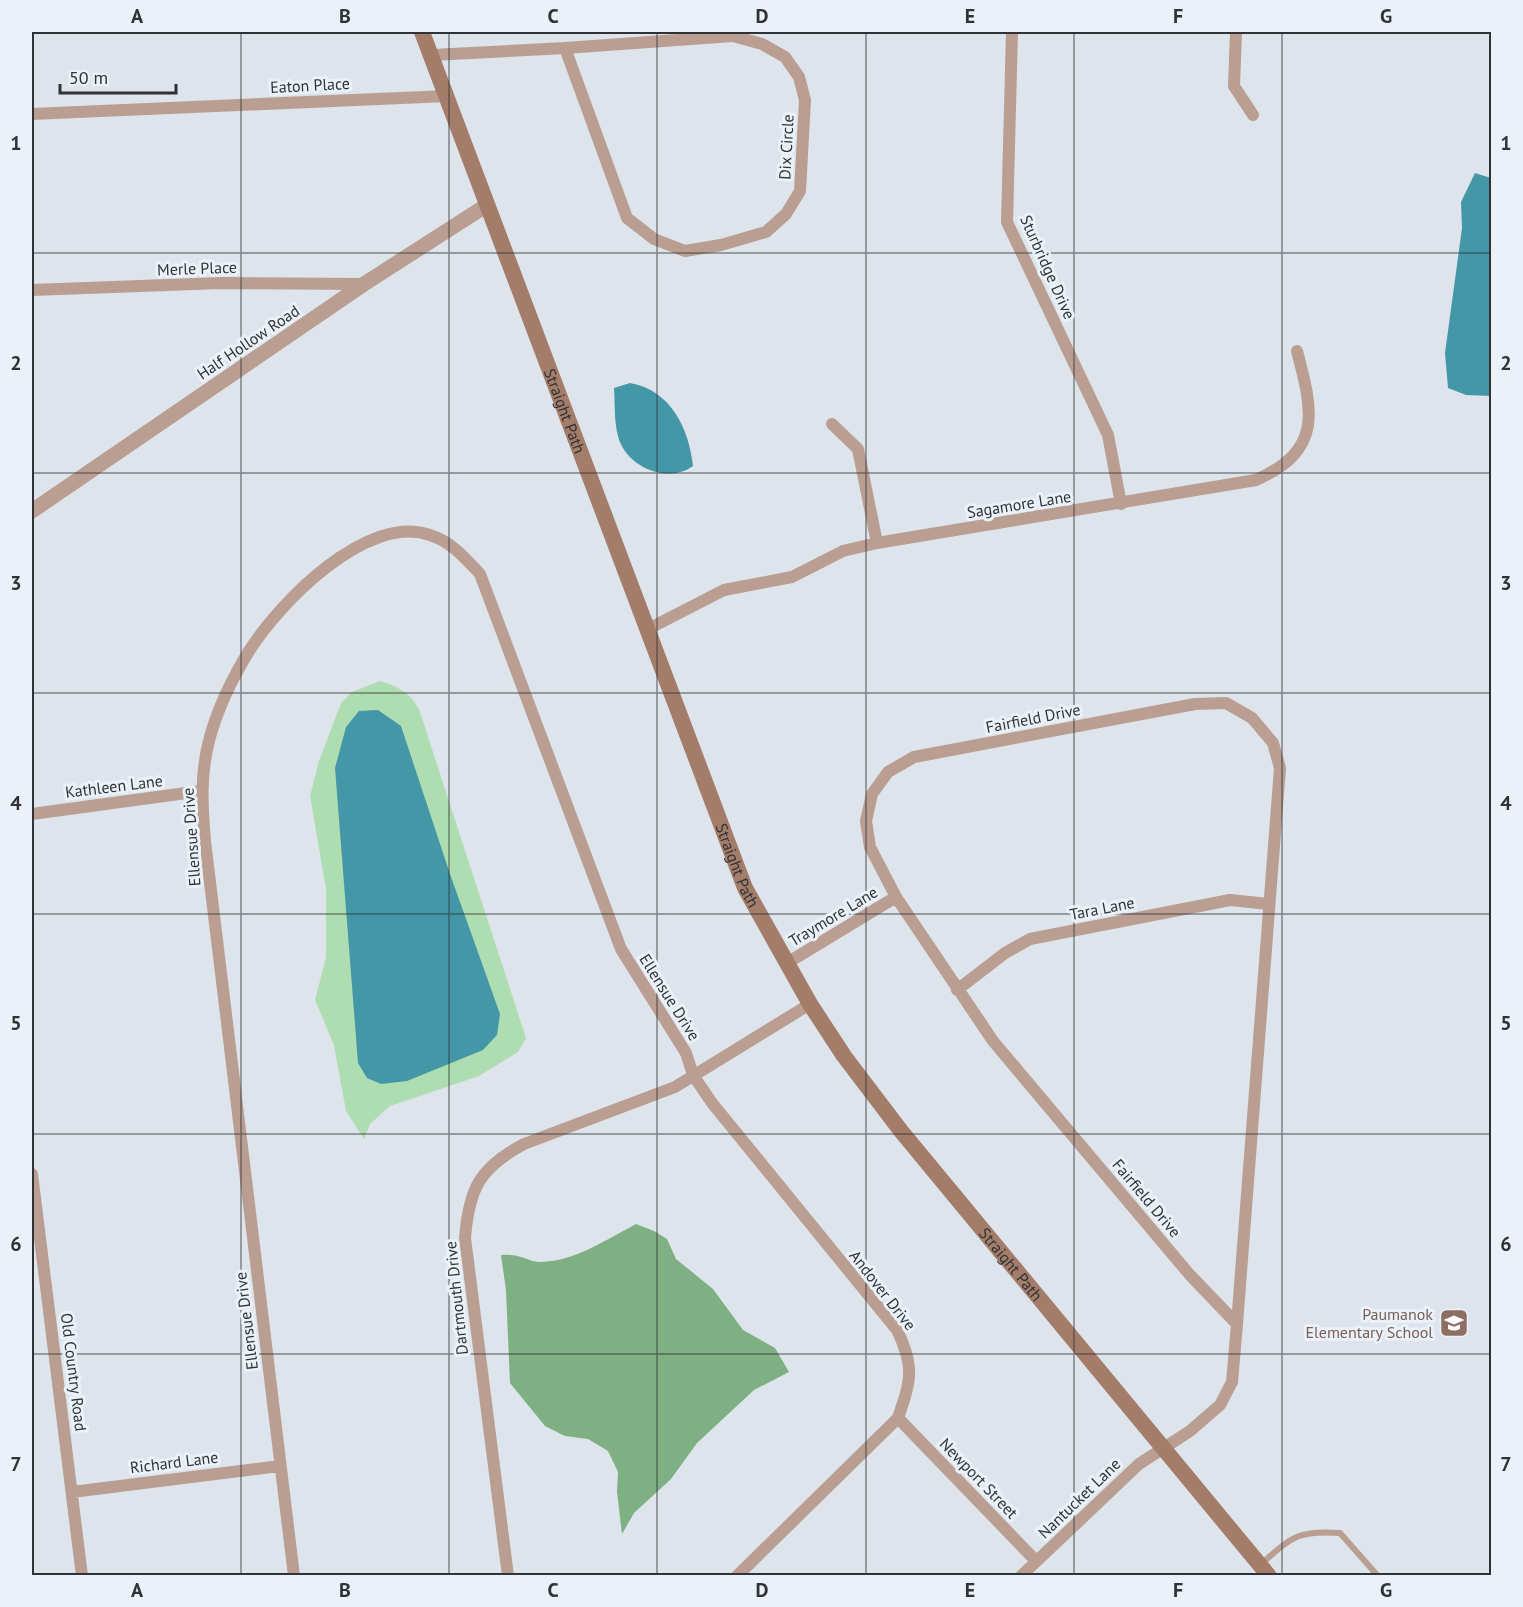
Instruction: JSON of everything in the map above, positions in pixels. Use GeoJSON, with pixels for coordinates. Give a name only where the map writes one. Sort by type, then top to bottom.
{"type":"FeatureCollection","features":[{"type":"Feature","properties":{"kind":"main road","name":"Straight Path"},"geometry":{"type":"LineString","coordinates":[[422,32],[746,888],[787,963],[810,1004],[844,1056],[901,1131],[1264,1570]]}},
{"type":"Feature","properties":{"kind":"street","name":"Sturbridge Drive"},"geometry":{"type":"LineString","coordinates":[[1012,32],[1007,222],[1108,435],[1121,504]]}},
{"type":"Feature","properties":{"kind":"street"},"geometry":{"type":"LineString","coordinates":[[1236,32],[1234,86],[1253,115]]}},
{"type":"Feature","properties":{"kind":"street","name":"Dix Circle"},"geometry":{"type":"LineString","coordinates":[[432,56],[733,36],[762,44],[785,57],[799,77],[805,100],[800,191],[786,214],[766,232],[722,245],[685,251],[654,239],[627,218],[565,48]]}},
{"type":"Feature","properties":{"kind":"street","name":"Eaton Place"},"geometry":{"type":"LineString","coordinates":[[32,114],[447,96]]}},
{"type":"Feature","properties":{"kind":"street","name":"Half Hollow Road"},"geometry":{"type":"LineString","coordinates":[[32,511],[364,284],[487,205]]}},
{"type":"Feature","properties":{"kind":"street","name":"Merle Place"},"geometry":{"type":"LineString","coordinates":[[32,290],[221,283],[364,284]]}},
{"type":"Feature","properties":{"kind":"street","name":"Sagamore Lane"},"geometry":{"type":"LineString","coordinates":[[648,629],[724,590],[792,577],[843,551],[877,543],[1257,480],[1279,470],[1301,450],[1309,423],[1307,389],[1297,351]]}},
{"type":"Feature","properties":{"kind":"street"},"geometry":{"type":"LineString","coordinates":[[832,424],[858,449],[877,543]]}},
{"type":"Feature","properties":{"kind":"street","name":"Ellensue Drive"},"geometry":{"type":"LineString","coordinates":[[294,1575],[201,791],[210,738],[228,689],[249,650],[289,601],[319,573],[357,546],[390,533],[429,534],[454,547],[480,574],[621,949],[686,1053],[693,1075]]}},
{"type":"Feature","properties":{"kind":"street","name":"Fairfield Drive"},"geometry":{"type":"LineString","coordinates":[[1162,1448],[1190,1431],[1220,1405],[1232,1382],[1237,1324],[1280,768],[1273,743],[1252,718],[1226,703],[1195,704],[914,757],[888,772],[872,794],[866,821],[870,847],[896,897],[993,1041],[1160,1239],[1237,1324]]}},
{"type":"Feature","properties":{"kind":"street","name":"Kathleen Lane"},"geometry":{"type":"LineString","coordinates":[[32,813],[201,791]]}},
{"type":"Feature","properties":{"kind":"street","name":"Traymore Lane"},"geometry":{"type":"LineString","coordinates":[[787,963],[896,897]]}},
{"type":"Feature","properties":{"kind":"street","name":"Tara Lane"},"geometry":{"type":"LineString","coordinates":[[957,990],[1005,953],[1030,939],[1230,900],[1269,904]]}},
{"type":"Feature","properties":{"kind":"street","name":"Dartmouth Drive"},"geometry":{"type":"LineString","coordinates":[[508,1575],[465,1238],[468,1204],[481,1179],[501,1156],[524,1144],[675,1088],[810,1004]]}},
{"type":"Feature","properties":{"kind":"street","name":"Andover Drive"},"geometry":{"type":"LineString","coordinates":[[693,1075],[712,1103],[897,1330],[909,1355],[909,1386],[898,1418],[737,1575]]}},
{"type":"Feature","properties":{"kind":"street","name":"Old Country Road"},"geometry":{"type":"LineString","coordinates":[[32,1174],[82,1575]]}},
{"type":"Feature","properties":{"kind":"street","name":"Newport Street"},"geometry":{"type":"LineString","coordinates":[[898,1418],[1036,1561]]}},
{"type":"Feature","properties":{"kind":"street","name":"Nantucket Lane"},"geometry":{"type":"LineString","coordinates":[[1021,1575],[1139,1464],[1162,1448]]}},
{"type":"Feature","properties":{"kind":"street","name":"Richard Lane"},"geometry":{"type":"LineString","coordinates":[[72,1492],[280,1466]]}},
{"type":"Feature","properties":{"kind":"lane"},"geometry":{"type":"LineString","coordinates":[[1264,1570],[1284,1544],[1309,1531],[1340,1533],[1378,1575]]}},
{"type":"Feature","properties":{"kind":"green space"},"geometry":{"type":"Polygon","coordinates":[[[380,681],[403,691],[419,709],[526,1038],[518,1052],[479,1076],[390,1106],[370,1124],[364,1139],[346,1111],[334,1045],[315,1000],[326,958],[326,889],[310,796],[319,761],[341,703],[352,692],[380,681]]]}},
{"type":"Feature","properties":{"kind":"green space"},"geometry":{"type":"Polygon","coordinates":[[[636,1224],[667,1239],[676,1259],[713,1289],[743,1330],[775,1348],[789,1372],[754,1390],[697,1443],[671,1479],[634,1513],[622,1534],[617,1492],[618,1472],[608,1451],[588,1439],[565,1436],[545,1426],[510,1383],[506,1290],[501,1255],[514,1255],[536,1262],[554,1261],[591,1248],[636,1224]]]}},
{"type":"Feature","properties":{"kind":"water"},"geometry":{"type":"Polygon","coordinates":[[[1475,173],[1491,178],[1491,396],[1466,395],[1448,388],[1445,353],[1462,228],[1461,202],[1475,173]]]}},
{"type":"Feature","properties":{"kind":"water"},"geometry":{"type":"Polygon","coordinates":[[[630,383],[657,394],[675,413],[687,438],[693,466],[671,474],[660,473],[638,464],[622,447],[615,418],[614,388],[630,383]]]}},
{"type":"Feature","properties":{"kind":"water"},"geometry":{"type":"Polygon","coordinates":[[[378,710],[401,726],[500,1014],[497,1035],[483,1050],[407,1081],[381,1084],[367,1078],[358,1063],[335,768],[346,727],[359,711],[378,710]]]}},
{"type":"Feature","properties":{"kind":"place","name":"Paumanok Elementary School"},"geometry":{"type":"Point","coordinates":[1454,1323]}}]}
